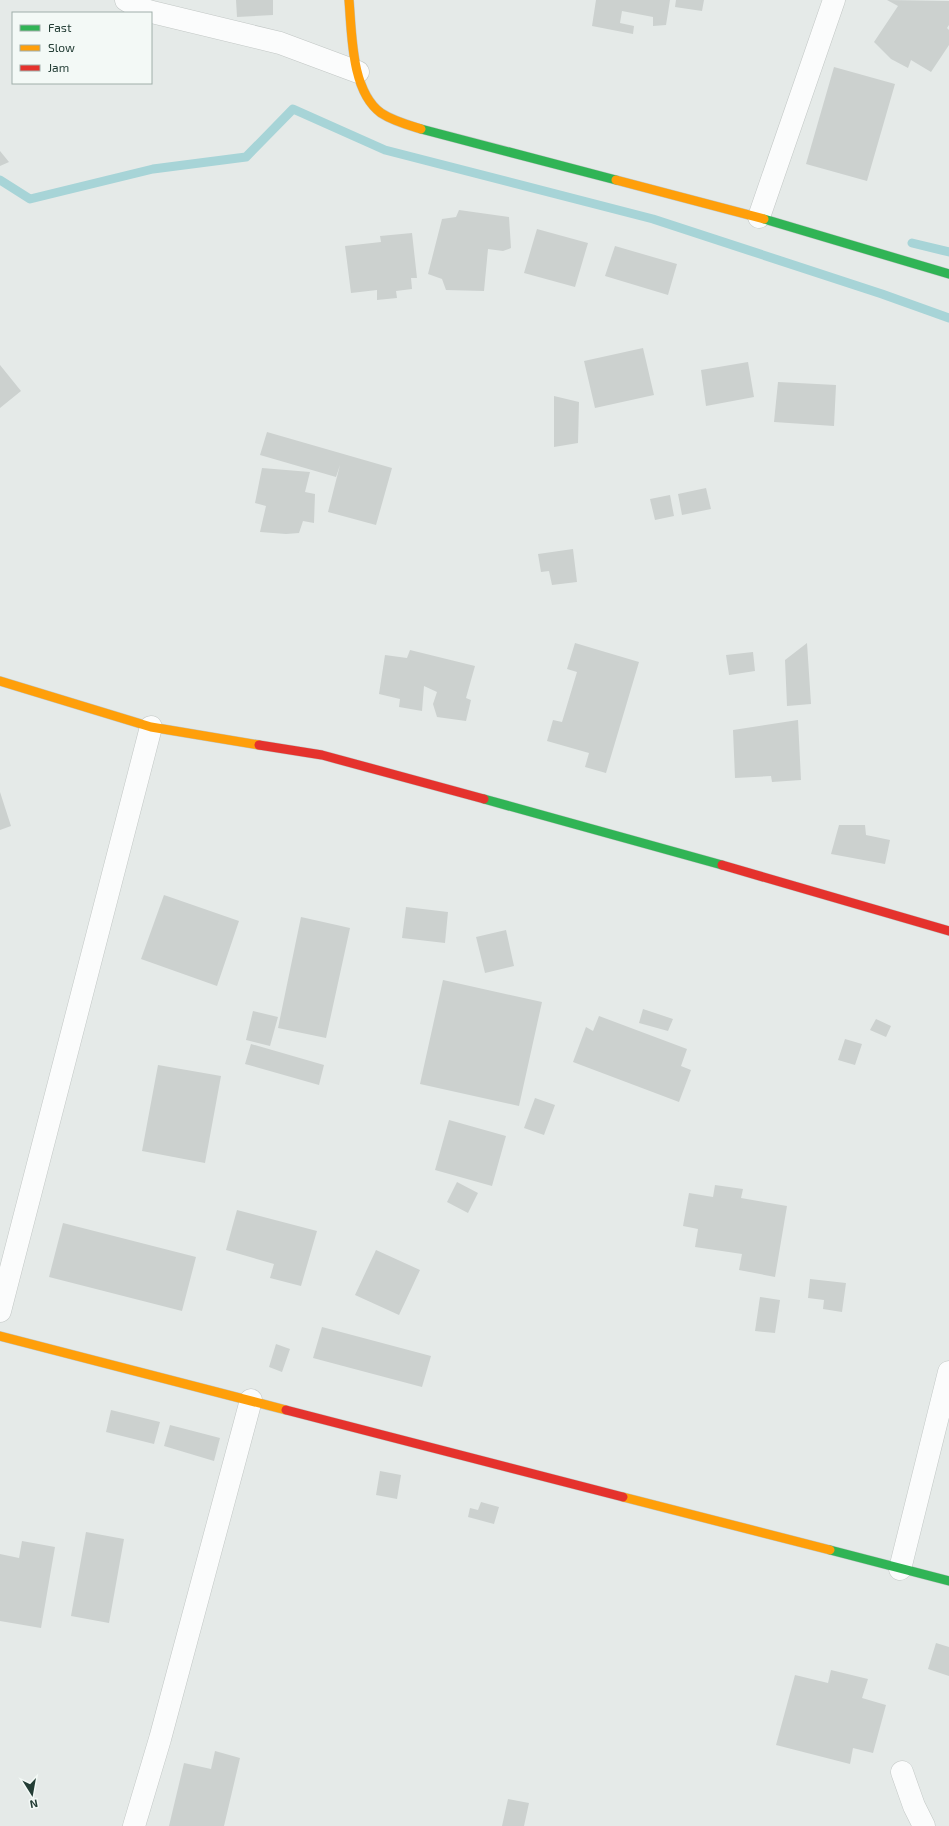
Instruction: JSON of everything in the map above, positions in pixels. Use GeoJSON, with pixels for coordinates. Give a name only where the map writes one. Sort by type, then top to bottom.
{"type":"FeatureCollection","features":[{"type":"Feature","properties":{"kind":"street"},"geometry":{"type":"LineString","coordinates":[[126,0],[139,8],[280,43],[358,72]]}},
{"type":"Feature","properties":{"kind":"street"},"geometry":{"type":"LineString","coordinates":[[349,0],[358,72],[366,97],[380,112],[414,127],[759,217],[949,274]]}},
{"type":"Feature","properties":{"kind":"street"},"geometry":{"type":"LineString","coordinates":[[759,217],[834,0]]}},
{"type":"Feature","properties":{"kind":"street"},"geometry":{"type":"LineString","coordinates":[[0,681],[151,728],[322,755],[759,875],[949,931]]}},
{"type":"Feature","properties":{"kind":"street"},"geometry":{"type":"LineString","coordinates":[[0,1311],[151,728]]}},
{"type":"Feature","properties":{"kind":"street"},"geometry":{"type":"LineString","coordinates":[[0,1336],[949,1581]]}},
{"type":"Feature","properties":{"kind":"street"},"geometry":{"type":"LineString","coordinates":[[900,1569],[949,1372]]}},
{"type":"Feature","properties":{"kind":"street"},"geometry":{"type":"LineString","coordinates":[[134,1826],[160,1739],[251,1400]]}},
{"type":"Feature","properties":{"kind":"street"},"geometry":{"type":"LineString","coordinates":[[902,1772],[914,1806],[924,1826]]}},
{"type":"Feature","properties":{"kind":"building"},"geometry":{"type":"Polygon","coordinates":[[[236,0],[273,0],[273,15],[237,17],[236,0]]]}},
{"type":"Feature","properties":{"kind":"building"},"geometry":{"type":"Polygon","coordinates":[[[596,0],[670,0],[666,25],[653,26],[653,17],[622,11],[620,23],[634,26],[633,34],[592,26],[596,0]]]}},
{"type":"Feature","properties":{"kind":"building"},"geometry":{"type":"Polygon","coordinates":[[[676,0],[704,0],[702,11],[675,7],[676,0]]]}},
{"type":"Feature","properties":{"kind":"building"},"geometry":{"type":"Polygon","coordinates":[[[887,0],[949,1],[949,25],[947,28],[949,30],[949,45],[931,72],[911,60],[908,68],[891,59],[874,42],[898,6],[887,0]]]}},
{"type":"Feature","properties":{"kind":"building"},"geometry":{"type":"Polygon","coordinates":[[[834,67],[895,84],[867,181],[806,164],[834,67]]]}},
{"type":"Feature","properties":{"kind":"building"},"geometry":{"type":"Polygon","coordinates":[[[0,151],[9,162],[0,166],[0,151]]]}},
{"type":"Feature","properties":{"kind":"building"},"geometry":{"type":"Polygon","coordinates":[[[459,210],[509,217],[511,248],[503,251],[488,249],[484,291],[446,290],[442,279],[428,274],[442,219],[456,217],[459,210]]]}},
{"type":"Feature","properties":{"kind":"building"},"geometry":{"type":"Polygon","coordinates":[[[537,229],[588,243],[575,287],[524,273],[537,229]]]}},
{"type":"Feature","properties":{"kind":"building"},"geometry":{"type":"Polygon","coordinates":[[[412,233],[417,278],[411,278],[412,289],[396,291],[397,298],[377,300],[377,290],[351,293],[345,246],[381,242],[380,236],[412,233]]]}},
{"type":"Feature","properties":{"kind":"building"},"geometry":{"type":"Polygon","coordinates":[[[615,246],[677,264],[668,295],[605,276],[615,246]]]}},
{"type":"Feature","properties":{"kind":"building"},"geometry":{"type":"Polygon","coordinates":[[[643,348],[654,395],[595,408],[584,361],[643,348]]]}},
{"type":"Feature","properties":{"kind":"building"},"geometry":{"type":"Polygon","coordinates":[[[748,362],[754,397],[706,406],[701,370],[748,362]]]}},
{"type":"Feature","properties":{"kind":"building"},"geometry":{"type":"Polygon","coordinates":[[[0,365],[21,391],[0,408],[0,365]]]}},
{"type":"Feature","properties":{"kind":"building"},"geometry":{"type":"Polygon","coordinates":[[[778,382],[836,385],[834,426],[774,422],[778,382]]]}},
{"type":"Feature","properties":{"kind":"building"},"geometry":{"type":"Polygon","coordinates":[[[554,396],[579,402],[578,443],[554,447],[554,396]]]}},
{"type":"Feature","properties":{"kind":"building"},"geometry":{"type":"Polygon","coordinates":[[[267,432],[392,468],[376,525],[328,512],[340,465],[336,477],[260,455],[267,432]]]}},
{"type":"Feature","properties":{"kind":"building"},"geometry":{"type":"Polygon","coordinates":[[[262,468],[310,472],[305,492],[315,494],[314,523],[303,521],[299,533],[286,534],[260,532],[266,506],[255,503],[262,468]]]}},
{"type":"Feature","properties":{"kind":"building"},"geometry":{"type":"Polygon","coordinates":[[[706,488],[711,509],[682,515],[678,494],[706,488]]]}},
{"type":"Feature","properties":{"kind":"building"},"geometry":{"type":"Polygon","coordinates":[[[670,495],[674,516],[655,520],[650,499],[670,495]]]}},
{"type":"Feature","properties":{"kind":"building"},"geometry":{"type":"Polygon","coordinates":[[[573,549],[577,582],[552,585],[549,571],[541,572],[538,554],[573,549]]]}},
{"type":"Feature","properties":{"kind":"building"},"geometry":{"type":"Polygon","coordinates":[[[575,643],[639,662],[606,773],[585,767],[589,753],[547,741],[553,720],[562,722],[577,672],[567,669],[575,643]]]}},
{"type":"Feature","properties":{"kind":"building"},"geometry":{"type":"Polygon","coordinates":[[[807,643],[811,704],[787,706],[785,660],[807,643]]]}},
{"type":"Feature","properties":{"kind":"building"},"geometry":{"type":"Polygon","coordinates":[[[410,650],[475,666],[466,698],[471,700],[466,721],[437,717],[433,704],[437,692],[424,686],[422,711],[399,707],[400,699],[379,694],[385,655],[407,658],[410,650]]]}},
{"type":"Feature","properties":{"kind":"building"},"geometry":{"type":"Polygon","coordinates":[[[753,652],[755,671],[729,675],[726,655],[753,652]]]}},
{"type":"Feature","properties":{"kind":"building"},"geometry":{"type":"Polygon","coordinates":[[[798,720],[801,780],[772,782],[771,776],[735,778],[733,730],[798,720]]]}},
{"type":"Feature","properties":{"kind":"building"},"geometry":{"type":"Polygon","coordinates":[[[0,792],[11,826],[0,830],[0,792]]]}},
{"type":"Feature","properties":{"kind":"building"},"geometry":{"type":"Polygon","coordinates":[[[839,825],[865,825],[866,835],[890,840],[885,864],[831,854],[839,825]]]}},
{"type":"Feature","properties":{"kind":"building"},"geometry":{"type":"Polygon","coordinates":[[[164,895],[239,921],[217,986],[141,959],[164,895]]]}},
{"type":"Feature","properties":{"kind":"building"},"geometry":{"type":"Polygon","coordinates":[[[406,907],[448,912],[445,943],[402,938],[406,907]]]}},
{"type":"Feature","properties":{"kind":"building"},"geometry":{"type":"Polygon","coordinates":[[[301,917],[350,928],[326,1038],[278,1028],[301,917]]]}},
{"type":"Feature","properties":{"kind":"building"},"geometry":{"type":"Polygon","coordinates":[[[506,930],[514,966],[485,973],[476,937],[506,930]]]}},
{"type":"Feature","properties":{"kind":"building"},"geometry":{"type":"Polygon","coordinates":[[[443,980],[542,1002],[519,1106],[420,1084],[443,980]]]}},
{"type":"Feature","properties":{"kind":"building"},"geometry":{"type":"Polygon","coordinates":[[[643,1009],[673,1019],[668,1031],[639,1023],[643,1009]]]}},
{"type":"Feature","properties":{"kind":"building"},"geometry":{"type":"Polygon","coordinates":[[[253,1011],[278,1017],[270,1046],[246,1040],[253,1011]]]}},
{"type":"Feature","properties":{"kind":"building"},"geometry":{"type":"Polygon","coordinates":[[[599,1016],[687,1049],[681,1066],[691,1070],[679,1102],[573,1062],[586,1027],[593,1031],[599,1016]]]}},
{"type":"Feature","properties":{"kind":"building"},"geometry":{"type":"Polygon","coordinates":[[[876,1019],[891,1026],[886,1037],[870,1030],[876,1019]]]}},
{"type":"Feature","properties":{"kind":"building"},"geometry":{"type":"Polygon","coordinates":[[[845,1039],[862,1044],[855,1065],[838,1060],[845,1039]]]}},
{"type":"Feature","properties":{"kind":"building"},"geometry":{"type":"Polygon","coordinates":[[[251,1044],[324,1065],[319,1085],[245,1064],[251,1044]]]}},
{"type":"Feature","properties":{"kind":"building"},"geometry":{"type":"Polygon","coordinates":[[[158,1065],[221,1076],[205,1163],[142,1151],[158,1065]]]}},
{"type":"Feature","properties":{"kind":"building"},"geometry":{"type":"Polygon","coordinates":[[[535,1098],[555,1105],[544,1135],[524,1128],[535,1098]]]}},
{"type":"Feature","properties":{"kind":"building"},"geometry":{"type":"Polygon","coordinates":[[[449,1120],[506,1136],[492,1186],[435,1170],[449,1120]]]}},
{"type":"Feature","properties":{"kind":"building"},"geometry":{"type":"Polygon","coordinates":[[[457,1182],[478,1193],[468,1213],[447,1202],[457,1182]]]}},
{"type":"Feature","properties":{"kind":"building"},"geometry":{"type":"Polygon","coordinates":[[[715,1185],[743,1189],[741,1198],[787,1206],[775,1277],[739,1270],[742,1254],[695,1247],[698,1229],[683,1226],[689,1193],[713,1197],[715,1185]]]}},
{"type":"Feature","properties":{"kind":"building"},"geometry":{"type":"Polygon","coordinates":[[[237,1210],[317,1231],[301,1286],[270,1278],[274,1264],[226,1250],[237,1210]]]}},
{"type":"Feature","properties":{"kind":"building"},"geometry":{"type":"Polygon","coordinates":[[[63,1223],[196,1257],[182,1311],[49,1277],[63,1223]]]}},
{"type":"Feature","properties":{"kind":"building"},"geometry":{"type":"Polygon","coordinates":[[[376,1250],[420,1270],[399,1315],[355,1295],[376,1250]]]}},
{"type":"Feature","properties":{"kind":"building"},"geometry":{"type":"Polygon","coordinates":[[[810,1279],[846,1283],[842,1312],[823,1309],[824,1300],[808,1298],[810,1279]]]}},
{"type":"Feature","properties":{"kind":"building"},"geometry":{"type":"Polygon","coordinates":[[[760,1297],[780,1300],[775,1333],[755,1331],[760,1297]]]}},
{"type":"Feature","properties":{"kind":"building"},"geometry":{"type":"Polygon","coordinates":[[[322,1327],[431,1356],[422,1387],[313,1358],[322,1327]]]}},
{"type":"Feature","properties":{"kind":"building"},"geometry":{"type":"Polygon","coordinates":[[[276,1344],[290,1349],[282,1372],[269,1367],[276,1344]]]}},
{"type":"Feature","properties":{"kind":"building"},"geometry":{"type":"Polygon","coordinates":[[[111,1410],[160,1422],[154,1444],[106,1432],[111,1410]]]}},
{"type":"Feature","properties":{"kind":"building"},"geometry":{"type":"Polygon","coordinates":[[[170,1425],[220,1438],[214,1461],[164,1446],[170,1425]]]}},
{"type":"Feature","properties":{"kind":"building"},"geometry":{"type":"Polygon","coordinates":[[[380,1471],[401,1475],[397,1499],[376,1495],[380,1471]]]}},
{"type":"Feature","properties":{"kind":"building"},"geometry":{"type":"Polygon","coordinates":[[[481,1502],[499,1507],[494,1524],[468,1517],[470,1508],[478,1510],[481,1502]]]}},
{"type":"Feature","properties":{"kind":"building"},"geometry":{"type":"Polygon","coordinates":[[[86,1532],[124,1539],[109,1623],[71,1616],[86,1532]]]}},
{"type":"Feature","properties":{"kind":"building"},"geometry":{"type":"Polygon","coordinates":[[[22,1541],[55,1547],[41,1628],[0,1621],[0,1554],[19,1558],[22,1541]]]}},
{"type":"Feature","properties":{"kind":"building"},"geometry":{"type":"Polygon","coordinates":[[[936,1643],[949,1647],[949,1676],[928,1669],[936,1643]]]}},
{"type":"Feature","properties":{"kind":"building"},"geometry":{"type":"Polygon","coordinates":[[[831,1670],[868,1679],[862,1698],[886,1705],[873,1753],[853,1748],[850,1764],[776,1745],[795,1675],[828,1683],[831,1670]]]}},
{"type":"Feature","properties":{"kind":"building"},"geometry":{"type":"Polygon","coordinates":[[[215,1751],[240,1758],[224,1826],[169,1826],[184,1763],[211,1769],[215,1751]]]}},
{"type":"Feature","properties":{"kind":"building"},"geometry":{"type":"Polygon","coordinates":[[[508,1799],[529,1803],[524,1826],[502,1826],[508,1799]]]}},
{"type":"Feature","properties":{"kind":"waterway"},"geometry":{"type":"LineString","coordinates":[[0,180],[30,199],[153,169],[246,157],[293,109],[385,150],[653,219],[882,294],[949,318]]}},
{"type":"Feature","properties":{"kind":"waterway"},"geometry":{"type":"LineString","coordinates":[[912,243],[949,252]]}},
{"type":"Feature","properties":{"kind":"traffic: fast"},"geometry":{"type":"LineString","coordinates":[[421,129],[616,180]]}},
{"type":"Feature","properties":{"kind":"traffic: fast"},"geometry":{"type":"LineString","coordinates":[[764,219],[949,274]]}},
{"type":"Feature","properties":{"kind":"traffic: fast"},"geometry":{"type":"LineString","coordinates":[[484,799],[722,865]]}},
{"type":"Feature","properties":{"kind":"traffic: fast"},"geometry":{"type":"LineString","coordinates":[[830,1550],[949,1581]]}},
{"type":"Feature","properties":{"kind":"traffic: slow"},"geometry":{"type":"LineString","coordinates":[[349,0],[355,61],[358,77],[364,91],[371,103],[381,113],[396,121],[421,129]]}},
{"type":"Feature","properties":{"kind":"traffic: slow"},"geometry":{"type":"LineString","coordinates":[[616,180],[764,219]]}},
{"type":"Feature","properties":{"kind":"traffic: slow"},"geometry":{"type":"LineString","coordinates":[[0,681],[151,727],[259,745]]}},
{"type":"Feature","properties":{"kind":"traffic: slow"},"geometry":{"type":"LineString","coordinates":[[0,1336],[286,1410]]}},
{"type":"Feature","properties":{"kind":"traffic: slow"},"geometry":{"type":"LineString","coordinates":[[623,1497],[830,1550]]}},
{"type":"Feature","properties":{"kind":"traffic: jam"},"geometry":{"type":"LineString","coordinates":[[259,745],[322,755],[484,799]]}},
{"type":"Feature","properties":{"kind":"traffic: jam"},"geometry":{"type":"LineString","coordinates":[[722,865],[949,931]]}},
{"type":"Feature","properties":{"kind":"traffic: jam"},"geometry":{"type":"LineString","coordinates":[[286,1410],[623,1497]]}}]}
